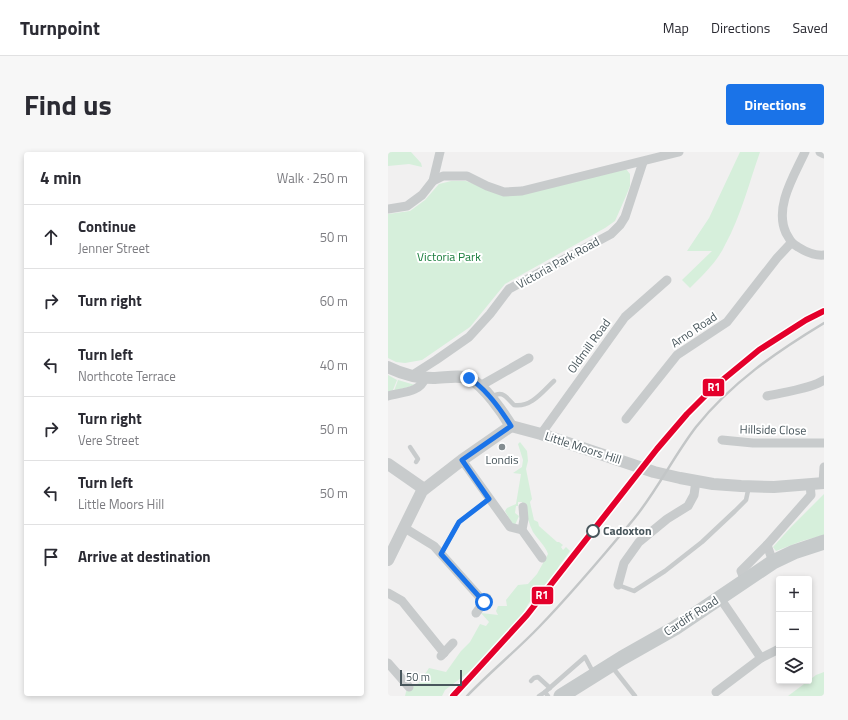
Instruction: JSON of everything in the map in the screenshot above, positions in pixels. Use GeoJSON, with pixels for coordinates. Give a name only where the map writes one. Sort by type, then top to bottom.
{"type":"FeatureCollection","features":[{"type":"Feature","properties":{"kind":"main road","name":"Cardiff Road"},"geometry":{"type":"LineString","coordinates":[[555,692],[595,674],[675,628],[773,562],[794,552],[824,542]]}},
{"type":"Feature","properties":{"kind":"street"},"geometry":{"type":"LineString","coordinates":[[388,209],[407,206],[422,195],[433,181],[440,152]]}},
{"type":"Feature","properties":{"kind":"street"},"geometry":{"type":"LineString","coordinates":[[433,181],[444,176],[467,176],[487,186],[504,192],[522,191],[679,152]]}},
{"type":"Feature","properties":{"kind":"street"},"geometry":{"type":"LineString","coordinates":[[805,152],[786,196],[782,212],[784,228],[791,244],[807,252],[824,255]]}},
{"type":"Feature","properties":{"kind":"street"},"geometry":{"type":"LineString","coordinates":[[820,152],[824,154]]}},
{"type":"Feature","properties":{"kind":"street","name":"Victoria Park Road"},"geometry":{"type":"LineString","coordinates":[[411,376],[469,337],[490,314],[509,289],[611,234],[620,225],[625,217],[643,162]]}},
{"type":"Feature","properties":{"kind":"street","name":"Arno Road"},"geometry":{"type":"LineString","coordinates":[[626,419],[677,355],[727,322],[777,258],[791,244]]}},
{"type":"Feature","properties":{"kind":"street","name":"Oldmill Road"},"geometry":{"type":"LineString","coordinates":[[541,434],[625,317],[667,280]]}},
{"type":"Feature","properties":{"kind":"street"},"geometry":{"type":"LineString","coordinates":[[480,386],[529,358]]}},
{"type":"Feature","properties":{"kind":"street"},"geometry":{"type":"LineString","coordinates":[[388,367],[411,376],[425,378],[464,377],[473,381],[491,398],[511,426],[462,460],[424,489],[403,527],[388,560]]}},
{"type":"Feature","properties":{"kind":"street"},"geometry":{"type":"LineString","coordinates":[[388,396],[417,389],[423,384],[425,378]]}},
{"type":"Feature","properties":{"kind":"street"},"geometry":{"type":"LineString","coordinates":[[767,396],[820,383],[824,380]]}},
{"type":"Feature","properties":{"kind":"street","name":"Little Moors Hill"},"geometry":{"type":"LineString","coordinates":[[511,426],[541,434],[654,472],[696,481],[774,487],[823,483]]}},
{"type":"Feature","properties":{"kind":"street","name":"Hillside Close"},"geometry":{"type":"LineString","coordinates":[[722,440],[753,443],[824,443]]}},
{"type":"Feature","properties":{"kind":"street"},"geometry":{"type":"LineString","coordinates":[[462,460],[510,527],[522,530],[542,558]]}},
{"type":"Feature","properties":{"kind":"street"},"geometry":{"type":"LineString","coordinates":[[388,464],[407,474],[424,489]]}},
{"type":"Feature","properties":{"kind":"street"},"geometry":{"type":"LineString","coordinates":[[823,483],[824,467]]}},
{"type":"Feature","properties":{"kind":"street"},"geometry":{"type":"LineString","coordinates":[[618,585],[624,563],[639,542],[667,518],[688,506],[694,495],[696,481]]}},
{"type":"Feature","properties":{"kind":"street"},"geometry":{"type":"LineString","coordinates":[[745,581],[741,571],[767,545],[811,495],[810,484]]}},
{"type":"Feature","properties":{"kind":"street"},"geometry":{"type":"LineString","coordinates":[[522,530],[524,519],[523,507]]}},
{"type":"Feature","properties":{"kind":"street"},"geometry":{"type":"LineString","coordinates":[[403,527],[434,546],[485,600],[476,613]]}},
{"type":"Feature","properties":{"kind":"street"},"geometry":{"type":"LineString","coordinates":[[767,545],[773,562]]}},
{"type":"Feature","properties":{"kind":"street"},"geometry":{"type":"LineString","coordinates":[[388,593],[402,601],[441,653],[453,643]]}},
{"type":"Feature","properties":{"kind":"street"},"geometry":{"type":"LineString","coordinates":[[720,598],[761,658]]}},
{"type":"Feature","properties":{"kind":"street"},"geometry":{"type":"LineString","coordinates":[[716,692],[761,658],[776,651]]}},
{"type":"Feature","properties":{"kind":"street"},"geometry":{"type":"LineString","coordinates":[[388,663],[408,687]]}},
{"type":"Feature","properties":{"kind":"lane"},"geometry":{"type":"LineString","coordinates":[[491,398],[496,394],[504,394],[514,405],[524,406],[534,400],[554,380]]}},
{"type":"Feature","properties":{"kind":"lane"},"geometry":{"type":"LineString","coordinates":[[410,447],[418,459],[416,462]]}},
{"type":"Feature","properties":{"kind":"lane"},"geometry":{"type":"LineString","coordinates":[[618,585],[634,591],[665,571],[702,542],[735,512],[746,500],[749,486]]}},
{"type":"Feature","properties":{"kind":"lane"},"geometry":{"type":"LineString","coordinates":[[441,554],[459,522],[489,499]]}},
{"type":"Feature","properties":{"kind":"lane"},"geometry":{"type":"LineString","coordinates":[[610,665],[635,696]]}},
{"type":"Feature","properties":{"kind":"lane"},"geometry":{"type":"LineString","coordinates":[[531,681],[538,677],[555,692]]}},
{"type":"Feature","properties":{"kind":"lane"},"geometry":{"type":"LineString","coordinates":[[539,696],[555,692]]}},
{"type":"Feature","properties":{"kind":"green space"},"geometry":{"type":"Polygon","coordinates":[[[388,152],[411,152],[421,163],[422,167],[409,164],[388,166],[388,152]]]}},
{"type":"Feature","properties":{"kind":"green space"},"geometry":{"type":"Polygon","coordinates":[[[740,152],[760,152],[740,211],[731,234],[722,251],[709,268],[690,288],[682,280],[712,251],[687,251],[709,218],[740,152]]]}},
{"type":"Feature","properties":{"kind":"green space","name":"Victoria Park"},"geometry":{"type":"Polygon","coordinates":[[[626,169],[630,174],[630,186],[615,221],[505,284],[470,327],[422,360],[405,363],[396,362],[388,358],[388,214],[410,211],[425,200],[439,184],[451,181],[466,181],[502,194],[626,169]]]}},
{"type":"Feature","properties":{"kind":"green space"},"geometry":{"type":"Polygon","coordinates":[[[388,375],[397,380],[393,390],[388,392],[388,375]]]}},
{"type":"Feature","properties":{"kind":"green space"},"geometry":{"type":"Polygon","coordinates":[[[398,380],[415,385],[394,391],[398,380]]]}},
{"type":"Feature","properties":{"kind":"green space"},"geometry":{"type":"Polygon","coordinates":[[[520,442],[527,451],[528,461],[526,469],[532,499],[530,502],[534,520],[538,522],[539,526],[557,542],[563,545],[561,547],[563,550],[566,547],[570,551],[559,566],[554,578],[543,587],[529,603],[518,621],[477,666],[445,690],[442,696],[405,696],[407,688],[419,683],[429,668],[446,672],[461,651],[470,642],[480,624],[486,626],[489,622],[481,613],[498,615],[496,611],[498,606],[507,606],[506,600],[518,585],[528,584],[537,574],[548,554],[533,532],[522,502],[518,502],[518,506],[516,506],[515,513],[519,516],[515,525],[513,525],[505,511],[507,508],[516,504],[521,474],[513,473],[522,467],[523,460],[518,444],[520,442]]]}},
{"type":"Feature","properties":{"kind":"green space"},"geometry":{"type":"Polygon","coordinates":[[[824,494],[824,535],[802,541],[776,551],[773,547],[824,494]]]}},
{"type":"Feature","properties":{"kind":"green space"},"geometry":{"type":"Polygon","coordinates":[[[824,672],[824,696],[788,696],[804,684],[812,684],[812,678],[824,672]]]}},
{"type":"Feature","properties":{"kind":"railway"},"geometry":{"type":"LineString","coordinates":[[467,696],[539,627],[599,561],[642,509],[696,427],[724,396],[755,369],[824,323]]}},
{"type":"Feature","properties":{"kind":"transit line","name":"R1"},"geometry":{"type":"LineString","coordinates":[[453,696],[527,615],[657,449],[687,414],[714,387],[759,350],[806,320],[824,311]]}},
{"type":"Feature","properties":{"kind":"place","name":"Londis"},"geometry":{"type":"Point","coordinates":[502,447]}},
{"type":"Feature","properties":{"kind":"place","name":"Cadoxton"},"geometry":{"type":"Point","coordinates":[593,531]}},
{"type":"Feature","properties":{"kind":"route"},"geometry":{"type":"LineString","coordinates":[[469,378],[480,386],[491,398],[511,426],[506,428],[462,460],[489,499],[459,522],[441,554],[484,602]]}}]}
